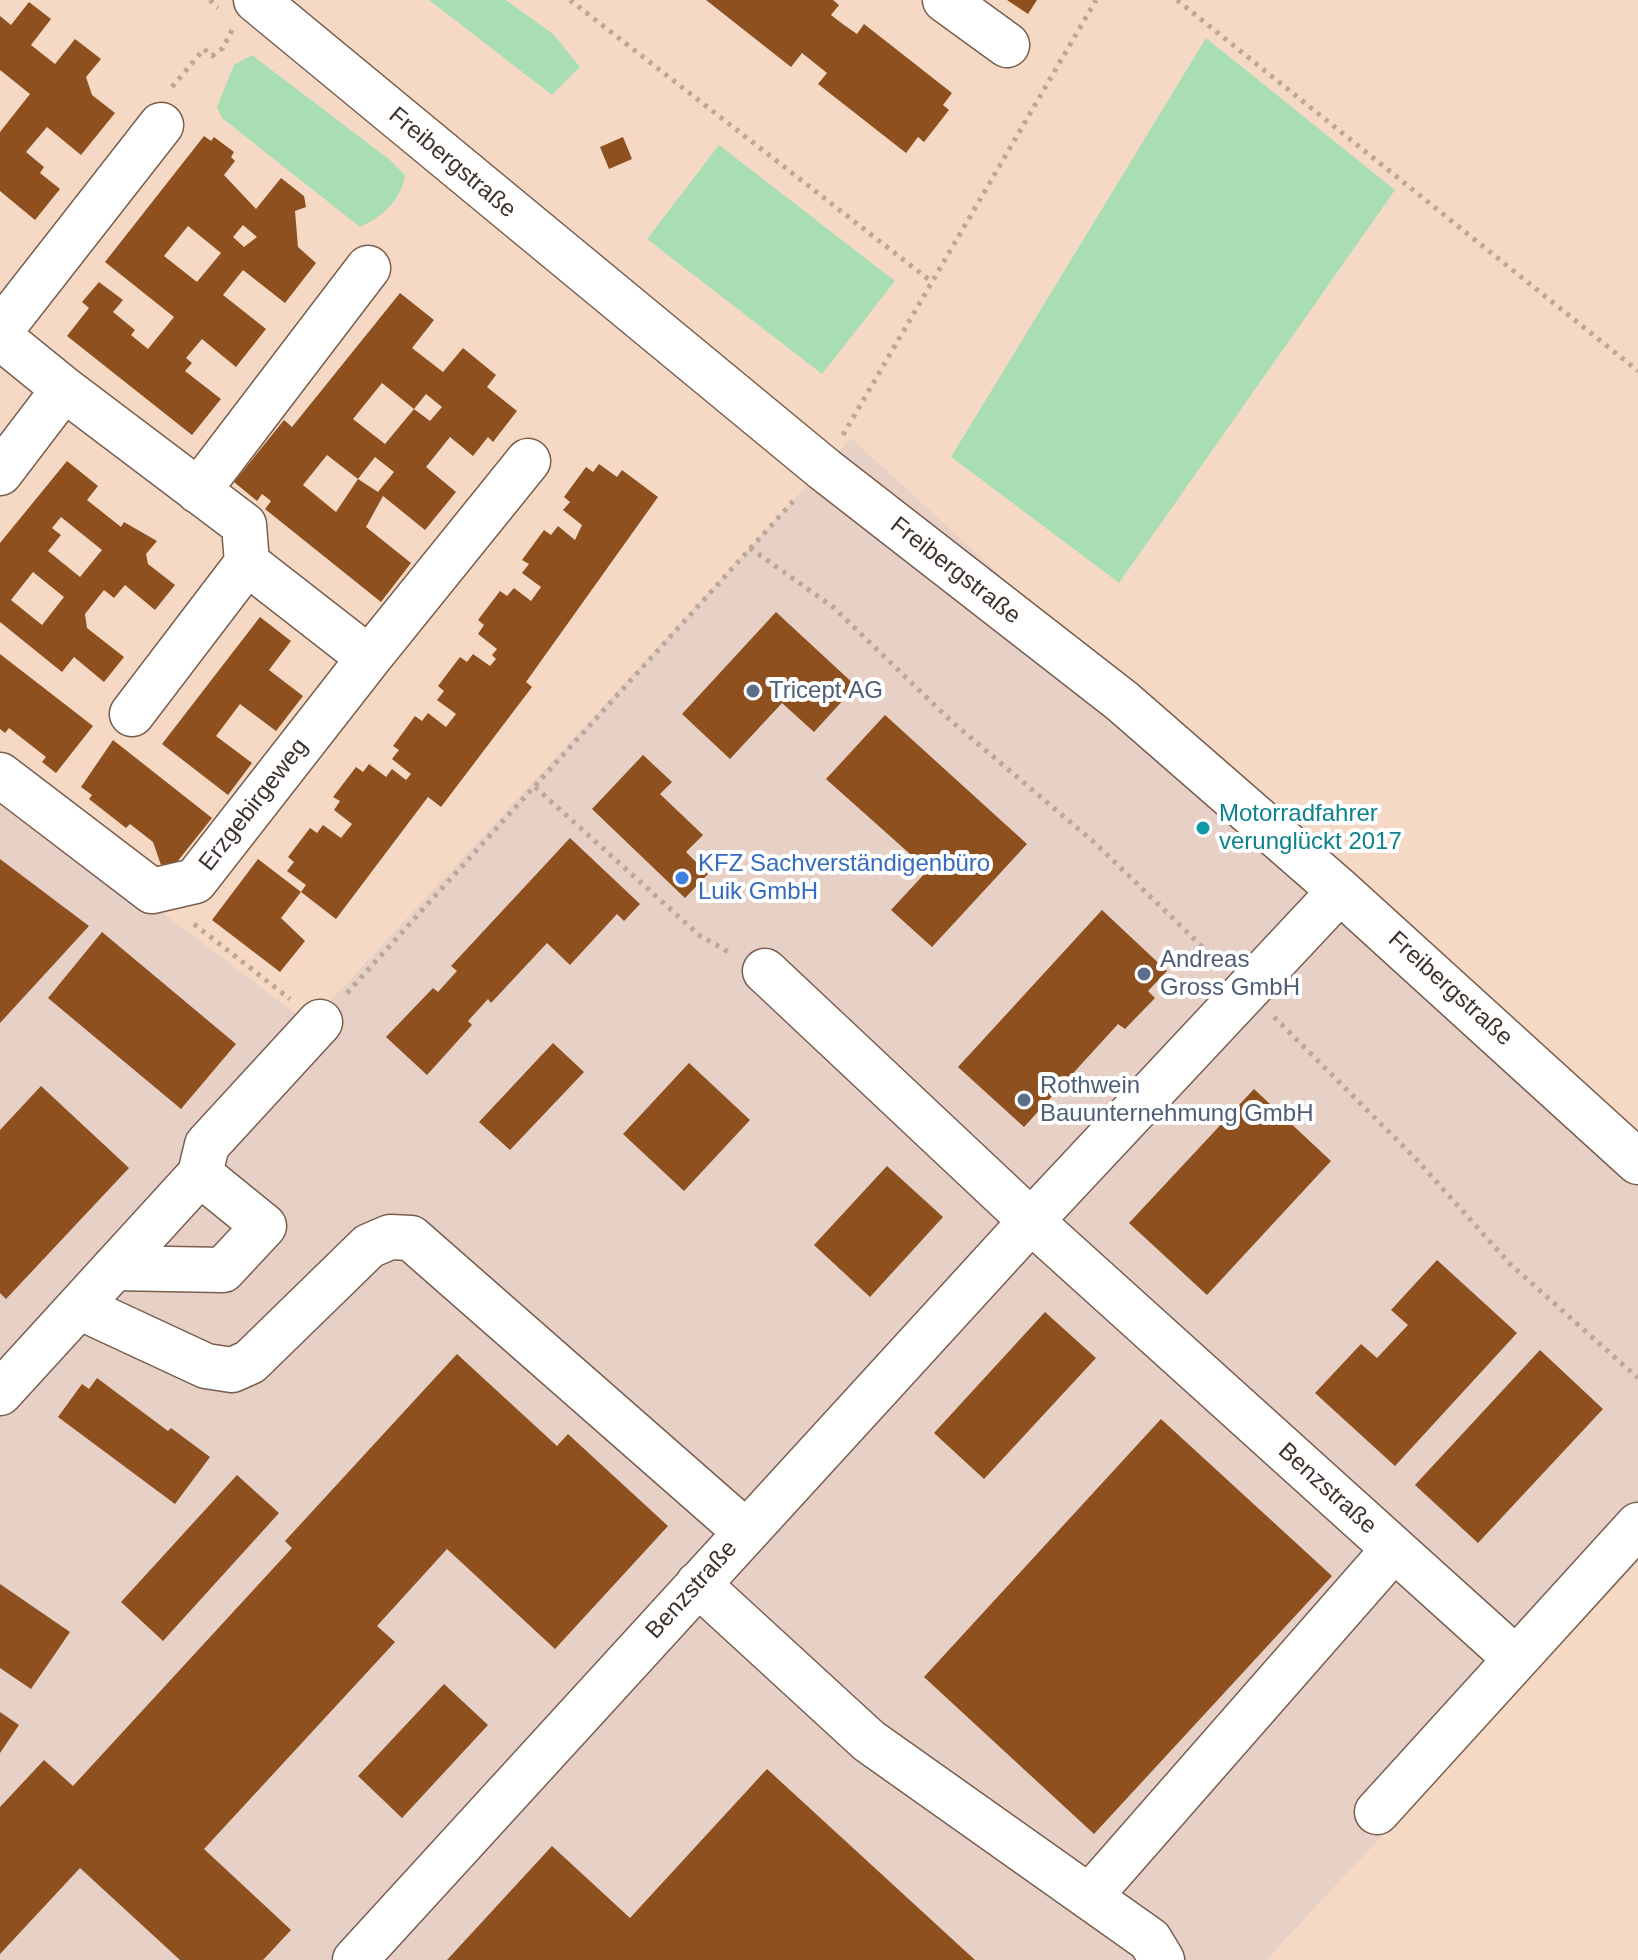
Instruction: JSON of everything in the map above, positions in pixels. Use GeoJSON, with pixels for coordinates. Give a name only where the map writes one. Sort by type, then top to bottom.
{"type":"FeatureCollection","features":[{"type":"Feature","properties":{"kind":"street"},"geometry":{"type":"LineString","coordinates":[[945,0],[1007,45]]}},
{"type":"Feature","properties":{"kind":"street","name":"Freibergstraße"},"geometry":{"type":"LineString","coordinates":[[257,11],[824,469],[1122,701],[1340,891],[1638,1162]]}},
{"type":"Feature","properties":{"kind":"street"},"geometry":{"type":"LineString","coordinates":[[132,714],[247,563],[244,525],[64,389],[0,334],[163,111]]}},
{"type":"Feature","properties":{"kind":"street"},"geometry":{"type":"LineString","coordinates":[[198,491],[368,268]]}},
{"type":"Feature","properties":{"kind":"street"},"geometry":{"type":"LineString","coordinates":[[0,473],[64,389]]}},
{"type":"Feature","properties":{"kind":"street","name":"Erzgebirgeweg"},"geometry":{"type":"LineString","coordinates":[[152,891],[195,881],[528,461]]}},
{"type":"Feature","properties":{"kind":"street"},"geometry":{"type":"LineString","coordinates":[[247,563],[369,658]]}},
{"type":"Feature","properties":{"kind":"street"},"geometry":{"type":"LineString","coordinates":[[0,775],[152,891]]}},
{"type":"Feature","properties":{"kind":"street","name":"Benzstraße"},"geometry":{"type":"LineString","coordinates":[[355,1960],[1031,1221],[1340,891]]}},
{"type":"Feature","properties":{"kind":"street","name":"Benzstraße"},"geometry":{"type":"LineString","coordinates":[[765,971],[1031,1221],[1516,1659]]}},
{"type":"Feature","properties":{"kind":"street"},"geometry":{"type":"LineString","coordinates":[[0,1393],[200,1174],[207,1145],[320,1022]]}},
{"type":"Feature","properties":{"kind":"street"},"geometry":{"type":"LineString","coordinates":[[114,1268],[223,1270],[264,1226],[200,1174]]}},
{"type":"Feature","properties":{"kind":"street"},"geometry":{"type":"LineString","coordinates":[[79,1307],[206,1366],[232,1370],[250,1362],[369,1246],[390,1237],[411,1238],[746,1532]]}},
{"type":"Feature","properties":{"kind":"street"},"geometry":{"type":"LineString","coordinates":[[1377,1812],[1638,1525]]}},
{"type":"Feature","properties":{"kind":"street"},"geometry":{"type":"LineString","coordinates":[[1089,1897],[1394,1549]]}},
{"type":"Feature","properties":{"kind":"street"},"geometry":{"type":"LineString","coordinates":[[698,1584],[869,1741],[1150,1940],[1162,1960]]}},
{"type":"Feature","properties":{"kind":"path"},"geometry":{"type":"LineString","coordinates":[[210,0],[257,11]]}},
{"type":"Feature","properties":{"kind":"path"},"geometry":{"type":"LineString","coordinates":[[570,0],[932,282]]}},
{"type":"Feature","properties":{"kind":"path"},"geometry":{"type":"LineString","coordinates":[[152,891],[320,1022],[824,469],[1096,0]]}},
{"type":"Feature","properties":{"kind":"path"},"geometry":{"type":"LineString","coordinates":[[1177,0],[1638,371]]}},
{"type":"Feature","properties":{"kind":"path"},"geometry":{"type":"LineString","coordinates":[[163,111],[204,49],[212,56],[223,48],[232,30],[257,11]]}},
{"type":"Feature","properties":{"kind":"path"},"geometry":{"type":"LineString","coordinates":[[750,548],[833,607],[951,721],[1095,843],[1417,1160],[1510,1264],[1638,1378]]}},
{"type":"Feature","properties":{"kind":"path"},"geometry":{"type":"LineString","coordinates":[[535,787],[699,935],[765,971]]}},
{"type":"Feature","properties":{"kind":"shaded area"},"geometry":{"type":"Polygon","coordinates":[[[851,438],[1383,928],[1638,1179],[1638,1562],[1266,1960],[0,1960],[0,789],[309,1024],[851,438]]]}},
{"type":"Feature","properties":{"kind":"green space"},"geometry":{"type":"Polygon","coordinates":[[[429,0],[506,0],[553,34],[580,67],[552,95],[429,0]]]}},
{"type":"Feature","properties":{"kind":"green space"},"geometry":{"type":"Polygon","coordinates":[[[1206,38],[1395,190],[1119,583],[951,457],[1206,38]]]}},
{"type":"Feature","properties":{"kind":"green space"},"geometry":{"type":"Polygon","coordinates":[[[252,55],[390,160],[405,175],[400,192],[383,213],[360,227],[222,118],[217,107],[234,65],[252,55]]]}},
{"type":"Feature","properties":{"kind":"green space"},"geometry":{"type":"Polygon","coordinates":[[[719,145],[895,281],[822,374],[647,239],[719,145]]]}},
{"type":"Feature","properties":{"kind":"building"},"geometry":{"type":"Polygon","coordinates":[[[706,0],[833,0],[839,5],[831,15],[857,34],[864,24],[952,93],[943,105],[949,110],[924,142],[918,137],[906,153],[818,84],[827,73],[802,53],[791,67],[706,0]]]}},
{"type":"Feature","properties":{"kind":"building"},"geometry":{"type":"Polygon","coordinates":[[[1007,0],[1037,0],[1028,14],[1007,0]]]}},
{"type":"Feature","properties":{"kind":"building"},"geometry":{"type":"Polygon","coordinates":[[[29,2],[51,19],[31,45],[55,64],[75,39],[101,59],[86,77],[92,95],[115,113],[81,155],[47,127],[26,152],[44,167],[40,173],[60,189],[35,220],[0,191],[0,132],[30,94],[0,70],[0,16],[11,25],[29,2]]]}},
{"type":"Feature","properties":{"kind":"building"},"geometry":{"type":"Polygon","coordinates":[[[204,136],[211,141],[214,137],[234,152],[231,157],[235,161],[224,175],[256,209],[281,178],[304,196],[306,207],[295,211],[298,247],[316,263],[285,303],[243,270],[223,295],[266,329],[236,367],[202,339],[186,358],[192,363],[185,371],[221,399],[192,435],[67,336],[89,308],[82,302],[99,282],[123,300],[113,312],[135,330],[131,335],[148,349],[174,317],[105,262],[204,136]],[[243,225],[233,237],[244,247],[257,237],[243,225]],[[188,226],[164,256],[197,282],[221,253],[188,226]]]}},
{"type":"Feature","properties":{"kind":"building"},"geometry":{"type":"Polygon","coordinates":[[[623,137],[632,159],[609,169],[600,147],[623,137]]]}},
{"type":"Feature","properties":{"kind":"building"},"geometry":{"type":"Polygon","coordinates":[[[400,293],[434,320],[412,348],[443,372],[463,348],[496,375],[487,387],[517,411],[493,442],[488,437],[473,456],[450,437],[426,467],[456,492],[425,530],[383,496],[366,527],[411,563],[381,602],[265,509],[271,501],[262,494],[257,501],[234,482],[284,420],[292,427],[400,293]],[[382,383],[353,419],[385,444],[414,409],[382,383]],[[426,394],[414,409],[430,421],[442,407],[426,394]],[[327,455],[303,485],[336,512],[358,479],[327,455]],[[375,457],[358,479],[378,492],[394,472],[375,457]]]}},
{"type":"Feature","properties":{"kind":"building"},"geometry":{"type":"Polygon","coordinates":[[[67,461],[98,486],[87,500],[121,527],[124,522],[157,541],[146,554],[148,564],[175,585],[155,610],[125,585],[114,598],[104,590],[85,614],[87,628],[124,657],[104,682],[74,657],[62,672],[0,622],[0,543],[67,461]],[[61,517],[52,528],[61,535],[48,551],[80,577],[102,550],[61,517]],[[33,572],[11,600],[42,625],[64,597],[33,572]]]}},
{"type":"Feature","properties":{"kind":"building"},"geometry":{"type":"Polygon","coordinates":[[[599,464],[617,477],[622,470],[658,497],[526,682],[532,687],[441,807],[428,797],[336,919],[301,892],[306,885],[287,871],[294,862],[288,857],[310,828],[317,833],[323,825],[341,838],[352,824],[334,810],[340,801],[333,797],[356,767],[363,772],[369,764],[386,777],[392,769],[406,780],[411,774],[392,759],[399,750],[393,746],[415,716],[422,721],[428,713],[446,727],[456,714],[437,700],[444,691],[438,686],[460,657],[467,662],[473,654],[490,666],[496,659],[492,655],[497,649],[478,634],[484,625],[478,620],[500,591],[507,596],[514,588],[531,601],[541,587],[522,573],[529,564],[522,560],[544,530],[551,535],[558,526],[575,540],[582,525],[563,510],[570,502],[564,497],[586,467],[593,472],[599,464]]]}},
{"type":"Feature","properties":{"kind":"building"},"geometry":{"type":"Polygon","coordinates":[[[776,612],[856,686],[814,732],[782,703],[730,759],[682,714],[776,612]]]}},
{"type":"Feature","properties":{"kind":"building"},"geometry":{"type":"Polygon","coordinates":[[[260,617],[291,641],[269,670],[303,696],[276,731],[240,704],[216,736],[252,763],[228,795],[162,744],[260,617]]]}},
{"type":"Feature","properties":{"kind":"building"},"geometry":{"type":"Polygon","coordinates":[[[0,654],[93,726],[56,773],[42,762],[46,757],[9,728],[5,733],[0,729],[0,654]]]}},
{"type":"Feature","properties":{"kind":"building"},"geometry":{"type":"Polygon","coordinates":[[[885,715],[1027,844],[932,947],[891,910],[928,870],[826,779],[885,715]]]}},
{"type":"Feature","properties":{"kind":"building"},"geometry":{"type":"Polygon","coordinates":[[[113,740],[212,818],[177,862],[161,865],[153,842],[130,824],[126,828],[89,799],[92,795],[81,787],[113,740]]]}},
{"type":"Feature","properties":{"kind":"building"},"geometry":{"type":"Polygon","coordinates":[[[643,755],[672,782],[660,794],[703,835],[686,852],[708,874],[685,898],[592,809],[643,755]]]}},
{"type":"Feature","properties":{"kind":"building"},"geometry":{"type":"Polygon","coordinates":[[[570,838],[640,904],[624,921],[617,914],[570,965],[547,943],[491,1003],[488,999],[468,1021],[472,1025],[427,1075],[386,1037],[433,988],[438,992],[457,971],[451,966],[570,838]]]}},
{"type":"Feature","properties":{"kind":"building"},"geometry":{"type":"Polygon","coordinates":[[[0,859],[89,926],[0,1023],[0,859]]]}},
{"type":"Feature","properties":{"kind":"building"},"geometry":{"type":"Polygon","coordinates":[[[258,859],[301,892],[281,918],[305,941],[280,972],[212,920],[258,859]]]}},
{"type":"Feature","properties":{"kind":"building"},"geometry":{"type":"Polygon","coordinates":[[[1102,910],[1167,971],[1148,991],[1155,998],[1125,1029],[1118,1024],[1024,1127],[958,1067],[1102,910]]]}},
{"type":"Feature","properties":{"kind":"building"},"geometry":{"type":"Polygon","coordinates":[[[102,932],[236,1044],[181,1109],[48,998],[102,932]]]}},
{"type":"Feature","properties":{"kind":"building"},"geometry":{"type":"Polygon","coordinates":[[[553,1043],[584,1072],[510,1150],[479,1122],[553,1043]]]}},
{"type":"Feature","properties":{"kind":"building"},"geometry":{"type":"Polygon","coordinates":[[[689,1063],[750,1120],[684,1191],[623,1134],[689,1063]]]}},
{"type":"Feature","properties":{"kind":"building"},"geometry":{"type":"Polygon","coordinates":[[[41,1086],[129,1168],[6,1299],[0,1293],[0,1130],[41,1086]]]}},
{"type":"Feature","properties":{"kind":"building"},"geometry":{"type":"Polygon","coordinates":[[[1254,1089],[1331,1161],[1207,1295],[1129,1223],[1254,1089]]]}},
{"type":"Feature","properties":{"kind":"building"},"geometry":{"type":"Polygon","coordinates":[[[887,1166],[943,1217],[870,1297],[814,1245],[887,1166]]]}},
{"type":"Feature","properties":{"kind":"building"},"geometry":{"type":"Polygon","coordinates":[[[1437,1260],[1517,1333],[1395,1466],[1315,1393],[1361,1344],[1377,1358],[1408,1325],[1391,1310],[1437,1260]]]}},
{"type":"Feature","properties":{"kind":"building"},"geometry":{"type":"Polygon","coordinates":[[[1045,1312],[1096,1358],[984,1479],[934,1433],[1045,1312]]]}},
{"type":"Feature","properties":{"kind":"building"},"geometry":{"type":"Polygon","coordinates":[[[1540,1350],[1603,1409],[1478,1543],[1415,1485],[1540,1350]]]}},
{"type":"Feature","properties":{"kind":"building"},"geometry":{"type":"Polygon","coordinates":[[[457,1354],[557,1446],[568,1434],[668,1526],[555,1649],[447,1549],[377,1626],[395,1642],[204,1849],[291,1930],[263,1960],[180,1960],[80,1868],[0,1954],[0,1807],[44,1760],[73,1786],[292,1548],[285,1541],[457,1354]]]}},
{"type":"Feature","properties":{"kind":"building"},"geometry":{"type":"Polygon","coordinates":[[[97,1378],[168,1431],[171,1428],[210,1457],[175,1504],[58,1417],[82,1384],[89,1389],[97,1378]]]}},
{"type":"Feature","properties":{"kind":"building"},"geometry":{"type":"Polygon","coordinates":[[[1161,1419],[1332,1576],[1094,1834],[924,1677],[1161,1419]]]}},
{"type":"Feature","properties":{"kind":"building"},"geometry":{"type":"Polygon","coordinates":[[[237,1475],[279,1513],[163,1641],[121,1602],[237,1475]]]}},
{"type":"Feature","properties":{"kind":"building"},"geometry":{"type":"Polygon","coordinates":[[[0,1584],[70,1632],[31,1689],[0,1668],[0,1584]]]}},
{"type":"Feature","properties":{"kind":"building"},"geometry":{"type":"Polygon","coordinates":[[[444,1684],[488,1725],[402,1818],[358,1776],[444,1684]]]}},
{"type":"Feature","properties":{"kind":"building"},"geometry":{"type":"Polygon","coordinates":[[[0,1712],[19,1725],[0,1753],[0,1712]]]}},
{"type":"Feature","properties":{"kind":"building"},"geometry":{"type":"Polygon","coordinates":[[[767,1769],[975,1960],[447,1960],[552,1846],[630,1918],[767,1769]]]}},
{"type":"Feature","properties":{"kind":"place","name":"Tricept AG"},"geometry":{"type":"Point","coordinates":[753,691]}},
{"type":"Feature","properties":{"kind":"place","name":"Motorradfahrer verunglückt 2017"},"geometry":{"type":"Point","coordinates":[1203,828]}},
{"type":"Feature","properties":{"kind":"place","name":"KFZ Sachverständigenbüro Luik GmbH"},"geometry":{"type":"Point","coordinates":[682,878]}},
{"type":"Feature","properties":{"kind":"place","name":"Andreas Gross GmbH"},"geometry":{"type":"Point","coordinates":[1144,974]}},
{"type":"Feature","properties":{"kind":"place","name":"Rothwein Bauunternehmung GmbH"},"geometry":{"type":"Point","coordinates":[1024,1100]}}]}
